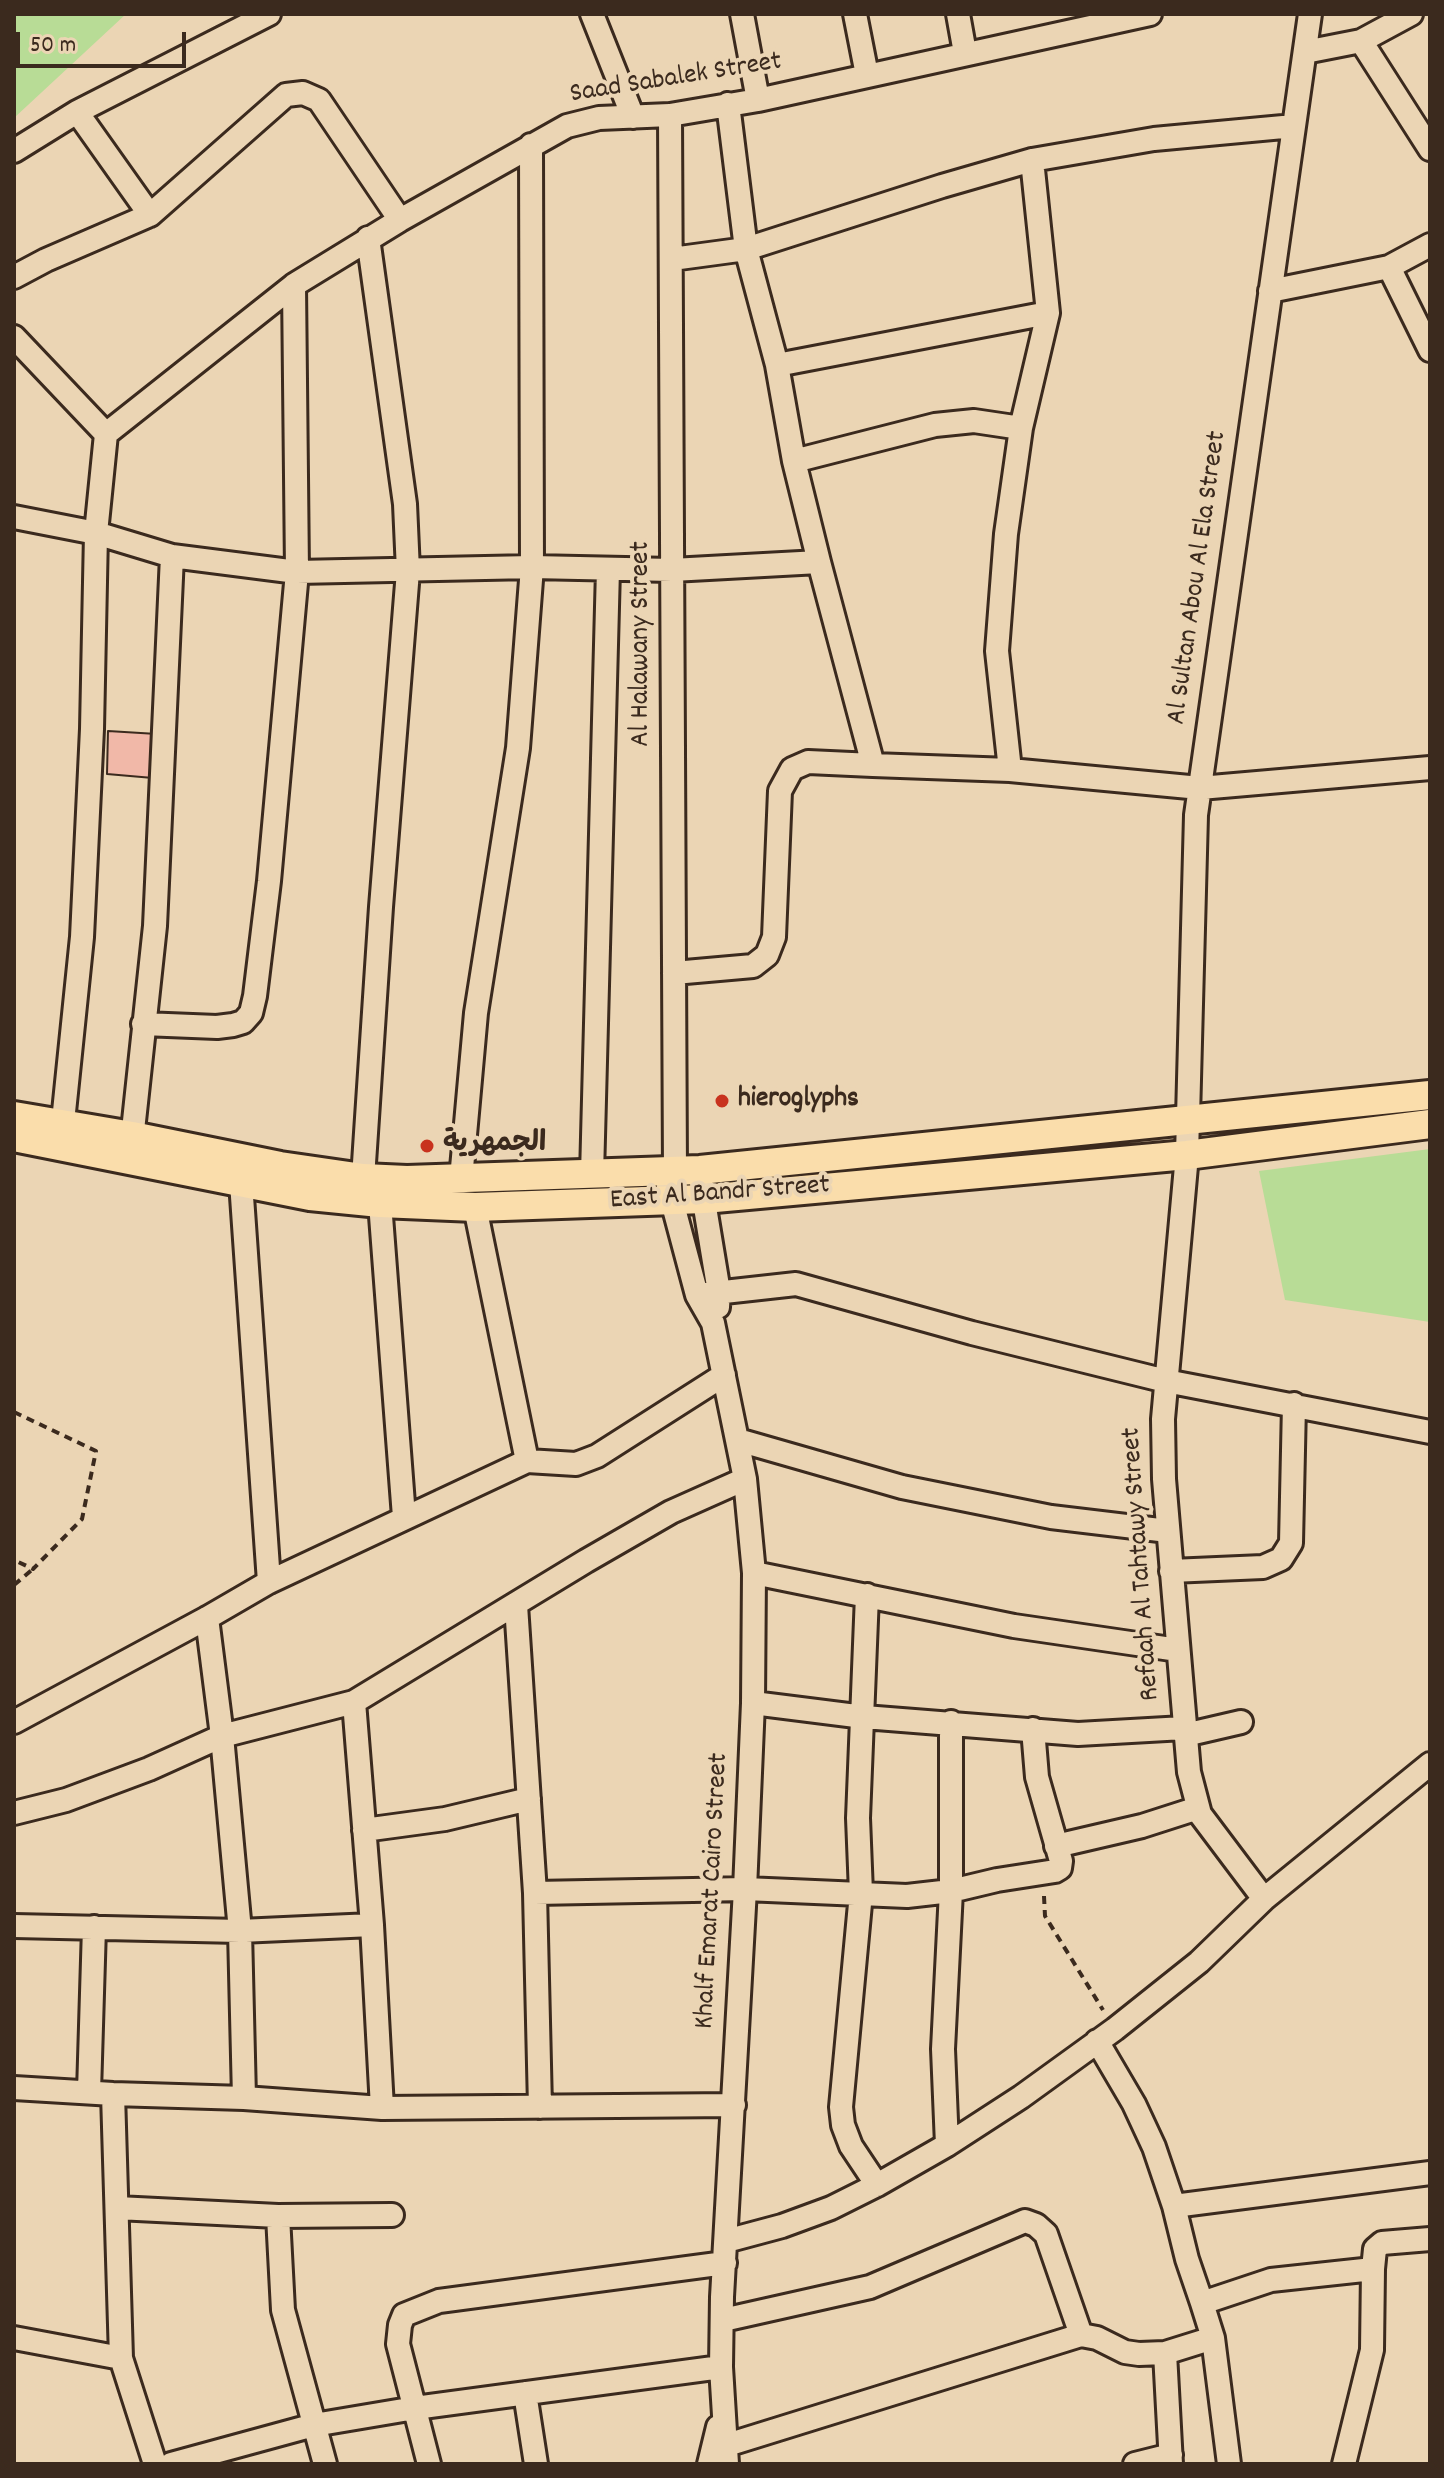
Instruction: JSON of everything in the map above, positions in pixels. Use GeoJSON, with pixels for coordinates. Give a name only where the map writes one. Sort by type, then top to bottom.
{"type":"FeatureCollection","features":[{"type":"Feature","properties":{"kind":"main road","name":"East Al Bandr Street"},"geometry":{"type":"LineString","coordinates":[[14,1116],[62,1135],[240,1171],[310,1196],[475,1207],[678,1179],[1430,1095]]}},
{"type":"Feature","properties":{"kind":"main road","name":"East Al Bandr Street"},"geometry":{"type":"LineString","coordinates":[[240,1171],[363,1178],[592,1175],[678,1179],[704,1199],[1187,1155],[1430,1124]]}},
{"type":"Feature","properties":{"kind":"main road","name":"East Al Bandr Street"},"geometry":{"type":"LineString","coordinates":[[14,1137],[62,1135]]}},
{"type":"Feature","properties":{"kind":"street"},"geometry":{"type":"LineString","coordinates":[[14,151],[77,112],[269,14]]}},
{"type":"Feature","properties":{"kind":"street"},"geometry":{"type":"LineString","coordinates":[[592,14],[633,117]]}},
{"type":"Feature","properties":{"kind":"street"},"geometry":{"type":"LineString","coordinates":[[742,14],[758,100]]}},
{"type":"Feature","properties":{"kind":"street"},"geometry":{"type":"LineString","coordinates":[[855,14],[867,75]]}},
{"type":"Feature","properties":{"kind":"street"},"geometry":{"type":"LineString","coordinates":[[958,14],[965,53]]}},
{"type":"Feature","properties":{"kind":"street","name":"Saad Sabalek Street"},"geometry":{"type":"LineString","coordinates":[[106,434],[294,285],[368,238],[567,126],[599,118],[670,115],[758,100],[1150,14]]}},
{"type":"Feature","properties":{"kind":"street","name":"Al Sultan Abou Al Ela Street"},"geometry":{"type":"LineString","coordinates":[[1187,1155],[1196,815],[1310,14]]}},
{"type":"Feature","properties":{"kind":"street"},"geometry":{"type":"LineString","coordinates":[[1305,52],[1361,41],[1411,14]]}},
{"type":"Feature","properties":{"kind":"street"},"geometry":{"type":"LineString","coordinates":[[1361,41],[1430,149]]}},
{"type":"Feature","properties":{"kind":"street"},"geometry":{"type":"LineString","coordinates":[[14,277],[150,215],[286,95],[303,93],[319,100],[400,220]]}},
{"type":"Feature","properties":{"kind":"street"},"geometry":{"type":"LineString","coordinates":[[728,104],[746,249],[777,365],[794,461],[873,765]]}},
{"type":"Feature","properties":{"kind":"street"},"geometry":{"type":"LineString","coordinates":[[77,112],[150,215]]}},
{"type":"Feature","properties":{"kind":"street","name":"Al Halawany Street"},"geometry":{"type":"LineString","coordinates":[[670,115],[674,973],[678,1179]]}},
{"type":"Feature","properties":{"kind":"street"},"geometry":{"type":"LineString","coordinates":[[672,259],[746,249],[1032,160],[1154,139],[1294,126]]}},
{"type":"Feature","properties":{"kind":"street"},"geometry":{"type":"LineString","coordinates":[[461,1179],[476,1013],[518,748],[532,567],[531,145]]}},
{"type":"Feature","properties":{"kind":"street"},"geometry":{"type":"LineString","coordinates":[[1010,770],[997,651],[1006,534],[1021,428],[1048,313],[1032,160]]}},
{"type":"Feature","properties":{"kind":"street"},"geometry":{"type":"LineString","coordinates":[[363,1178],[408,571],[405,504],[368,238]]}},
{"type":"Feature","properties":{"kind":"street"},"geometry":{"type":"LineString","coordinates":[[1270,291],[1389,267],[1430,245]]}},
{"type":"Feature","properties":{"kind":"street"},"geometry":{"type":"LineString","coordinates":[[1389,267],[1430,350]]}},
{"type":"Feature","properties":{"kind":"street"},"geometry":{"type":"LineString","coordinates":[[143,1024],[217,1027],[243,1022],[251,1013],[269,881],[297,572],[294,285]]}},
{"type":"Feature","properties":{"kind":"street"},"geometry":{"type":"LineString","coordinates":[[777,365],[1048,313]]}},
{"type":"Feature","properties":{"kind":"street"},"geometry":{"type":"LineString","coordinates":[[14,337],[106,434],[96,533],[92,729],[82,937],[62,1135]]}},
{"type":"Feature","properties":{"kind":"street"},"geometry":{"type":"LineString","coordinates":[[794,461],[935,425],[974,421],[1021,428]]}},
{"type":"Feature","properties":{"kind":"street"},"geometry":{"type":"LineString","coordinates":[[14,517],[96,533],[172,556],[297,572],[532,567],[672,570],[819,562]]}},
{"type":"Feature","properties":{"kind":"street"},"geometry":{"type":"LineString","coordinates":[[131,1148],[155,926],[172,556]]}},
{"type":"Feature","properties":{"kind":"street"},"geometry":{"type":"LineString","coordinates":[[592,1175],[608,569]]}},
{"type":"Feature","properties":{"kind":"street"},"geometry":{"type":"LineString","coordinates":[[674,973],[753,966],[767,955],[774,937],[780,791],[792,769],[808,762],[1010,770],[1200,788],[1430,768]]}},
{"type":"Feature","properties":{"kind":"street","name":"Refaah Al Tahtawy Street"},"geometry":{"type":"LineString","coordinates":[[1187,1155],[1163,1419],[1168,1531],[1184,1731],[1189,1772],[1198,1808],[1264,1899]]}},
{"type":"Feature","properties":{"kind":"street"},"geometry":{"type":"LineString","coordinates":[[240,1171],[269,1582]]}},
{"type":"Feature","properties":{"kind":"street","name":"Khalf Emarat Cairo Street"},"geometry":{"type":"LineString","coordinates":[[678,1179],[708,1293],[738,1440],[754,1573],[753,1703],[721,2367],[727,2455]]}},
{"type":"Feature","properties":{"kind":"street","name":"Khalf Emarat Cairo Street"},"geometry":{"type":"LineString","coordinates":[[704,1199],[708,1293]]}},
{"type":"Feature","properties":{"kind":"street"},"geometry":{"type":"LineString","coordinates":[[380,1203],[404,1517]]}},
{"type":"Feature","properties":{"kind":"street"},"geometry":{"type":"LineString","coordinates":[[475,1207],[527,1461]]}},
{"type":"Feature","properties":{"kind":"street"},"geometry":{"type":"LineString","coordinates":[[708,1293],[796,1284],[972,1333],[1166,1381],[1430,1432]]}},
{"type":"Feature","properties":{"kind":"street"},"geometry":{"type":"LineString","coordinates":[[14,1722],[269,1582],[404,1517],[527,1461],[576,1464],[597,1456],[724,1375]]}},
{"type":"Feature","properties":{"kind":"street"},"geometry":{"type":"LineString","coordinates":[[1171,1571],[1263,1567],[1281,1559],[1291,1543],[1294,1404]]}},
{"type":"Feature","properties":{"kind":"street"},"geometry":{"type":"LineString","coordinates":[[738,1440],[902,1487],[1051,1517],[1168,1531]]}},
{"type":"Feature","properties":{"kind":"street"},"geometry":{"type":"LineString","coordinates":[[14,1813],[66,1800],[149,1769],[222,1736],[354,1702],[671,1512],[745,1479]]}},
{"type":"Feature","properties":{"kind":"street"},"geometry":{"type":"LineString","coordinates":[[754,1573],[1014,1626],[1178,1650]]}},
{"type":"Feature","properties":{"kind":"street"},"geometry":{"type":"LineString","coordinates":[[867,1595],[858,1818],[861,1893],[841,2107],[843,2125],[851,2146],[877,2185]]}},
{"type":"Feature","properties":{"kind":"street"},"geometry":{"type":"LineString","coordinates":[[516,1605],[535,1893],[540,2107]]}},
{"type":"Feature","properties":{"kind":"street"},"geometry":{"type":"LineString","coordinates":[[207,1618],[222,1736],[240,1931],[244,2098]]}},
{"type":"Feature","properties":{"kind":"street"},"geometry":{"type":"LineString","coordinates":[[354,1702],[372,1925],[382,2108]]}},
{"type":"Feature","properties":{"kind":"street"},"geometry":{"type":"LineString","coordinates":[[753,1703],[864,1717],[1078,1734],[1184,1731],[1241,1722]]}},
{"type":"Feature","properties":{"kind":"street"},"geometry":{"type":"LineString","coordinates":[[947,2145],[943,2049],[951,1891],[951,1722]]}},
{"type":"Feature","properties":{"kind":"street"},"geometry":{"type":"LineString","coordinates":[[535,1893],[745,1889],[907,1896],[951,1891],[1060,1868],[1061,1861],[1037,1777],[1033,1729]]}},
{"type":"Feature","properties":{"kind":"street"},"geometry":{"type":"LineString","coordinates":[[429,2464],[398,2344],[404,2315],[439,2301],[726,2252],[877,2185],[1021,2097],[1106,2035],[1199,1962],[1264,1899],[1430,1764]]}},
{"type":"Feature","properties":{"kind":"street"},"geometry":{"type":"LineString","coordinates":[[364,1830],[445,1819],[529,1799]]}},
{"type":"Feature","properties":{"kind":"street"},"geometry":{"type":"LineString","coordinates":[[1056,1846],[1142,1826],[1198,1808]]}},
{"type":"Feature","properties":{"kind":"street"},"geometry":{"type":"LineString","coordinates":[[14,1926],[240,1931],[372,1925]]}},
{"type":"Feature","properties":{"kind":"street"},"geometry":{"type":"LineString","coordinates":[[89,2092],[94,1927]]}},
{"type":"Feature","properties":{"kind":"street"},"geometry":{"type":"LineString","coordinates":[[1106,2035],[1154,2147],[1213,2338],[1229,2464]]}},
{"type":"Feature","properties":{"kind":"street"},"geometry":{"type":"LineString","coordinates":[[14,2088],[244,2098],[382,2108],[734,2105]]}},
{"type":"Feature","properties":{"kind":"street"},"geometry":{"type":"LineString","coordinates":[[113,2094],[121,2358],[155,2464]]}},
{"type":"Feature","properties":{"kind":"street"},"geometry":{"type":"LineString","coordinates":[[1174,2206],[1430,2173]]}},
{"type":"Feature","properties":{"kind":"street"},"geometry":{"type":"LineString","coordinates":[[117,2208],[278,2216],[392,2215]]}},
{"type":"Feature","properties":{"kind":"street"},"geometry":{"type":"LineString","coordinates":[[278,2216],[283,2310],[325,2464]]}},
{"type":"Feature","properties":{"kind":"street"},"geometry":{"type":"LineString","coordinates":[[723,2320],[870,2287],[1025,2221],[1046,2234],[1081,2335]]}},
{"type":"Feature","properties":{"kind":"street"},"geometry":{"type":"LineString","coordinates":[[1344,2464],[1372,2350],[1375,2249],[1382,2243],[1430,2239]]}},
{"type":"Feature","properties":{"kind":"street"},"geometry":{"type":"LineString","coordinates":[[1202,2303],[1271,2280],[1373,2269]]}},
{"type":"Feature","properties":{"kind":"street"},"geometry":{"type":"LineString","coordinates":[[727,2455],[1081,2335],[1097,2338],[1125,2352],[1165,2353],[1213,2338]]}},
{"type":"Feature","properties":{"kind":"street"},"geometry":{"type":"LineString","coordinates":[[14,2338],[121,2358]]}},
{"type":"Feature","properties":{"kind":"street"},"geometry":{"type":"LineString","coordinates":[[1135,2464],[1171,2460],[1165,2353]]}},
{"type":"Feature","properties":{"kind":"street"},"geometry":{"type":"LineString","coordinates":[[171,2464],[314,2425],[415,2408],[721,2367]]}},
{"type":"Feature","properties":{"kind":"street"},"geometry":{"type":"LineString","coordinates":[[525,2393],[536,2464]]}},
{"type":"Feature","properties":{"kind":"street"},"geometry":{"type":"LineString","coordinates":[[709,2464],[723,2406]]}},
{"type":"Feature","properties":{"kind":"path"},"geometry":{"type":"LineString","coordinates":[[14,1412],[96,1451],[82,1519],[14,1585]]}},
{"type":"Feature","properties":{"kind":"path"},"geometry":{"type":"LineString","coordinates":[[14,1560],[33,1569]]}},
{"type":"Feature","properties":{"kind":"path"},"geometry":{"type":"LineString","coordinates":[[1043,1873],[1045,1916],[1106,2035]]}},
{"type":"Feature","properties":{"kind":"green space"},"geometry":{"type":"Polygon","coordinates":[[[14,14],[126,14],[14,118],[14,14]]]}},
{"type":"Feature","properties":{"kind":"green space"},"geometry":{"type":"Polygon","coordinates":[[[1430,1149],[1430,1322],[1285,1300],[1259,1171],[1430,1149]]]}},
{"type":"Feature","properties":{"kind":"building"},"geometry":{"type":"Polygon","coordinates":[[[108,731],[157,734],[153,778],[107,774],[108,731]]]}},
{"type":"Feature","properties":{"kind":"place","name":"hieroglyphs"},"geometry":{"type":"Point","coordinates":[722,1101]}},
{"type":"Feature","properties":{"kind":"place","name":"الجمهرية"},"geometry":{"type":"Point","coordinates":[427,1146]}}]}
